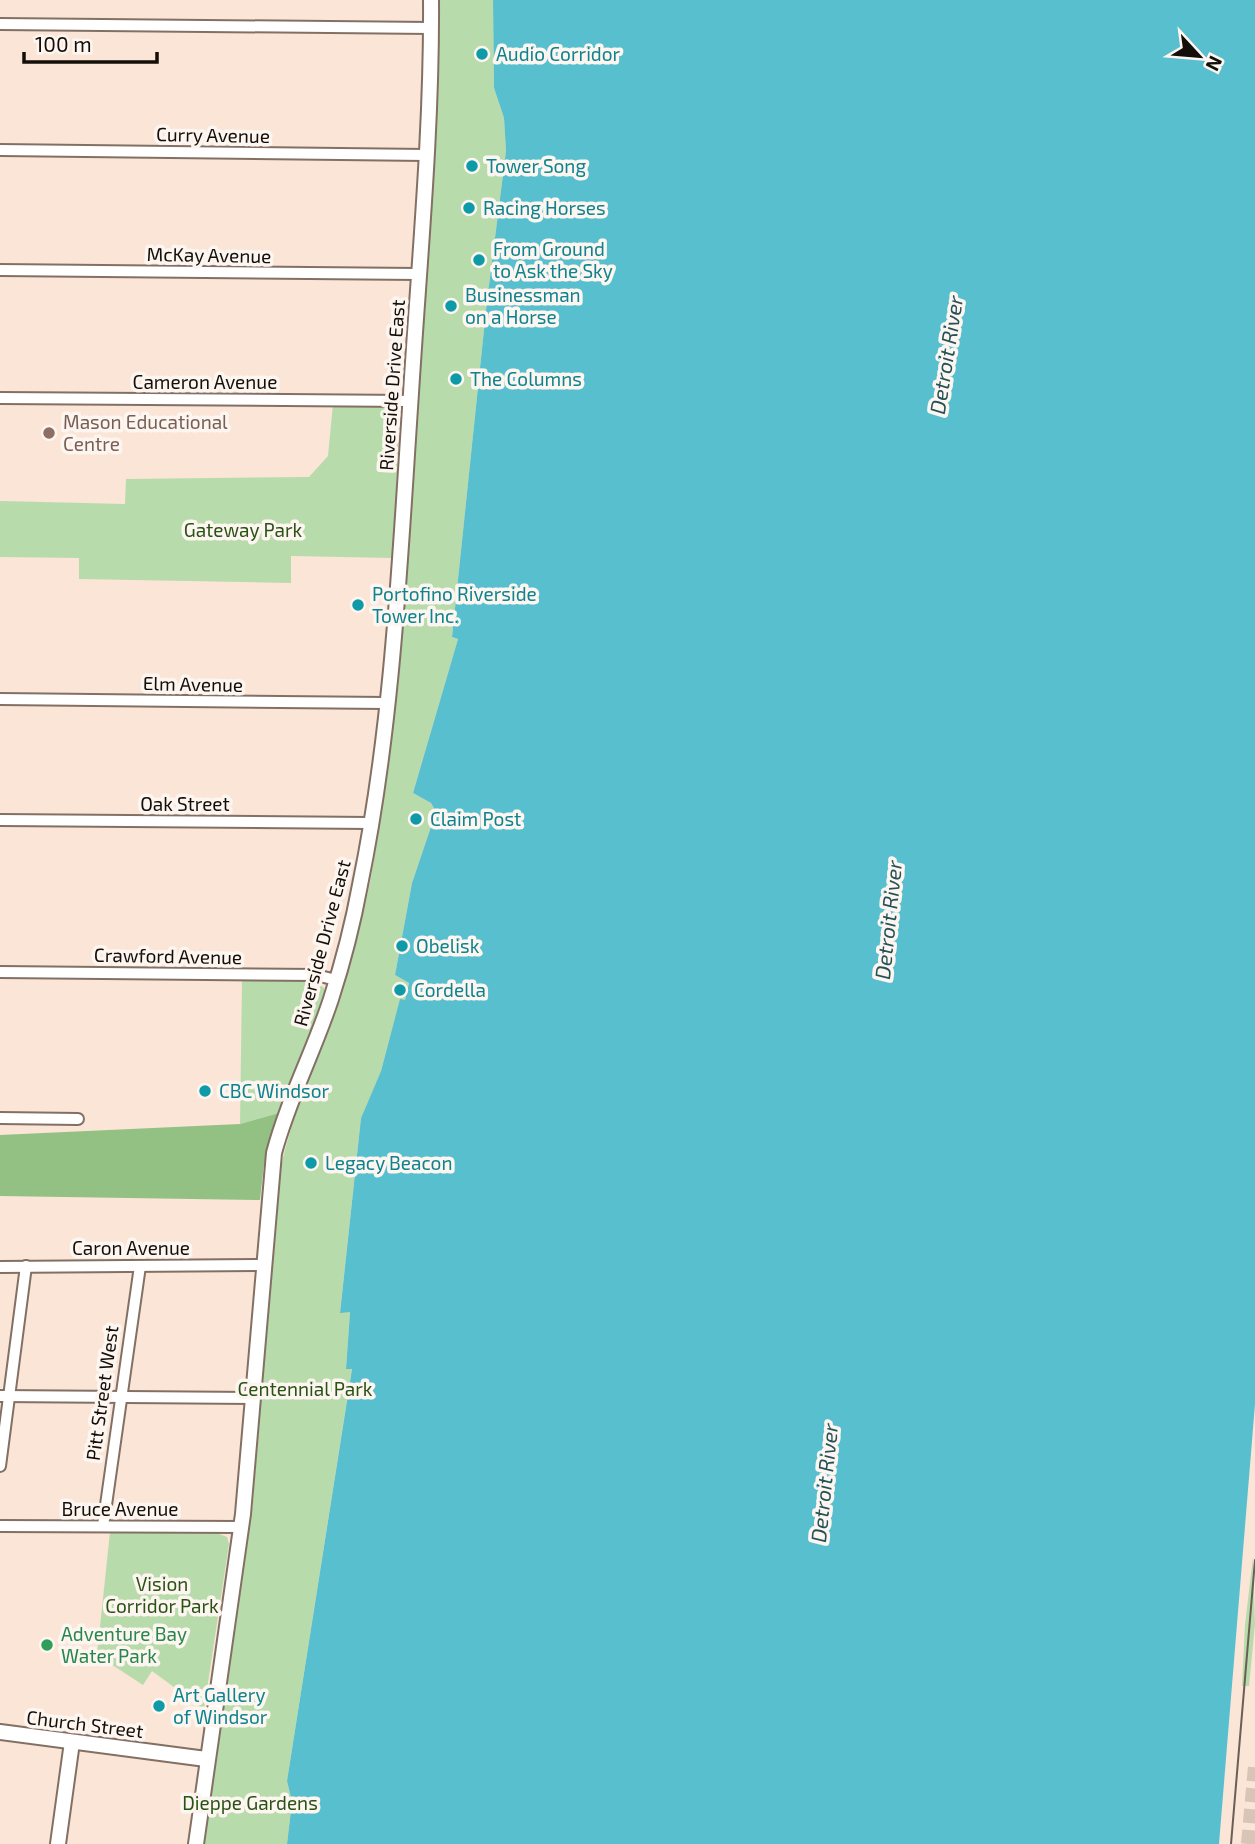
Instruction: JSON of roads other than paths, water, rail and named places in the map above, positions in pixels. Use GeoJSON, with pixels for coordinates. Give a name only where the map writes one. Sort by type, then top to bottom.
{"type":"FeatureCollection","features":[{"type":"Feature","properties":{"kind":"main road","name":"Riverside Drive East"},"geometry":{"type":"LineString","coordinates":[[196,1844],[241,1527],[274,1153],[336,980],[361,883],[386,703],[426,155],[431,0]]}},
{"type":"Feature","properties":{"kind":"main road","name":"Church Street"},"geometry":{"type":"LineString","coordinates":[[0,1732],[206,1759]]}},
{"type":"Feature","properties":{"kind":"main road"},"geometry":{"type":"LineString","coordinates":[[58,1844],[72,1742]]}},
{"type":"Feature","properties":{"kind":"street"},"geometry":{"type":"LineString","coordinates":[[0,24],[431,28]]}},
{"type":"Feature","properties":{"kind":"street","name":"Curry Avenue"},"geometry":{"type":"LineString","coordinates":[[0,150],[426,155]]}},
{"type":"Feature","properties":{"kind":"street","name":"McKay Avenue"},"geometry":{"type":"LineString","coordinates":[[0,270],[418,274]]}},
{"type":"Feature","properties":{"kind":"street","name":"Cameron Avenue"},"geometry":{"type":"LineString","coordinates":[[0,398],[410,401]]}},
{"type":"Feature","properties":{"kind":"street","name":"Elm Avenue"},"geometry":{"type":"LineString","coordinates":[[0,699],[386,703]]}},
{"type":"Feature","properties":{"kind":"street","name":"Oak Street"},"geometry":{"type":"LineString","coordinates":[[0,820],[370,823]]}},
{"type":"Feature","properties":{"kind":"street","name":"Crawford Avenue"},"geometry":{"type":"LineString","coordinates":[[0,972],[316,975],[336,980]]}},
{"type":"Feature","properties":{"kind":"street"},"geometry":{"type":"LineString","coordinates":[[0,1118],[78,1119]]}},
{"type":"Feature","properties":{"kind":"street","name":"Caron Avenue"},"geometry":{"type":"LineString","coordinates":[[0,1266],[263,1265]]}},
{"type":"Feature","properties":{"kind":"street"},"geometry":{"type":"LineString","coordinates":[[0,1466],[5,1396],[26,1266]]}},
{"type":"Feature","properties":{"kind":"street","name":"Pitt Street West"},"geometry":{"type":"LineString","coordinates":[[103,1526],[140,1266]]}},
{"type":"Feature","properties":{"kind":"street"},"geometry":{"type":"LineString","coordinates":[[5,1396],[253,1398]]}},
{"type":"Feature","properties":{"kind":"street","name":"Bruce Avenue"},"geometry":{"type":"LineString","coordinates":[[0,1526],[241,1527]]}},
{"type":"Feature","properties":{"kind":"water","name":"Detroit River"},"geometry":{"type":"Polygon","coordinates":[[[493,0],[1255,0],[1255,1404],[1219,1844],[287,1844],[292,1802],[287,1781],[352,1369],[346,1369],[350,1312],[340,1313],[361,1118],[381,1071],[400,999],[405,1000],[409,983],[395,975],[412,883],[436,812],[431,803],[413,793],[458,639],[452,637],[487,301],[506,151],[504,118],[494,88],[493,0]]]}},
{"type":"Feature","properties":{"kind":"tunnel"},"geometry":{"type":"LineString","coordinates":[[1248,1844],[1255,1766]]}},
{"type":"Feature","properties":{"kind":"tram line"},"geometry":{"type":"LineString","coordinates":[[1231,1844],[1255,1560]]}},
{"type":"Feature","properties":{"kind":"place","name":"Audio Corridor"},"geometry":{"type":"Point","coordinates":[482,54]}},
{"type":"Feature","properties":{"kind":"place","name":"Tower Song"},"geometry":{"type":"Point","coordinates":[472,166]}},
{"type":"Feature","properties":{"kind":"place","name":"Racing Horses"},"geometry":{"type":"Point","coordinates":[469,208]}},
{"type":"Feature","properties":{"kind":"place","name":"From Ground to Ask the Sky"},"geometry":{"type":"Point","coordinates":[479,260]}},
{"type":"Feature","properties":{"kind":"place","name":"Businessman on a Horse"},"geometry":{"type":"Point","coordinates":[451,306]}},
{"type":"Feature","properties":{"kind":"place","name":"The Columns"},"geometry":{"type":"Point","coordinates":[456,379]}},
{"type":"Feature","properties":{"kind":"place","name":"Mason Educational Centre"},"geometry":{"type":"Point","coordinates":[49,433]}},
{"type":"Feature","properties":{"kind":"place","name":"Portofino Riverside Tower Inc."},"geometry":{"type":"Point","coordinates":[358,605]}},
{"type":"Feature","properties":{"kind":"place","name":"Claim Post"},"geometry":{"type":"Point","coordinates":[416,819]}},
{"type":"Feature","properties":{"kind":"place","name":"Obelisk"},"geometry":{"type":"Point","coordinates":[402,946]}},
{"type":"Feature","properties":{"kind":"place","name":"Cordella"},"geometry":{"type":"Point","coordinates":[400,990]}},
{"type":"Feature","properties":{"kind":"place","name":"CBC Windsor"},"geometry":{"type":"Point","coordinates":[205,1091]}},
{"type":"Feature","properties":{"kind":"place","name":"Legacy Beacon"},"geometry":{"type":"Point","coordinates":[311,1163]}},
{"type":"Feature","properties":{"kind":"place","name":"Adventure Bay Water Park"},"geometry":{"type":"Point","coordinates":[47,1645]}},
{"type":"Feature","properties":{"kind":"place","name":"Art Gallery of Windsor"},"geometry":{"type":"Point","coordinates":[159,1706]}},
{"type":"Feature","properties":{"kind":"park label","name":"Gateway Park"},"geometry":{"type":"Point","coordinates":[243,530]}},
{"type":"Feature","properties":{"kind":"park label","name":"Centennial Park"},"geometry":{"type":"Point","coordinates":[305,1389]}},
{"type":"Feature","properties":{"kind":"park label","name":"Vision Corridor Park"},"geometry":{"type":"Point","coordinates":[162,1595]}},
{"type":"Feature","properties":{"kind":"park label","name":"Dieppe Gardens"},"geometry":{"type":"Point","coordinates":[250,1803]}}]}
